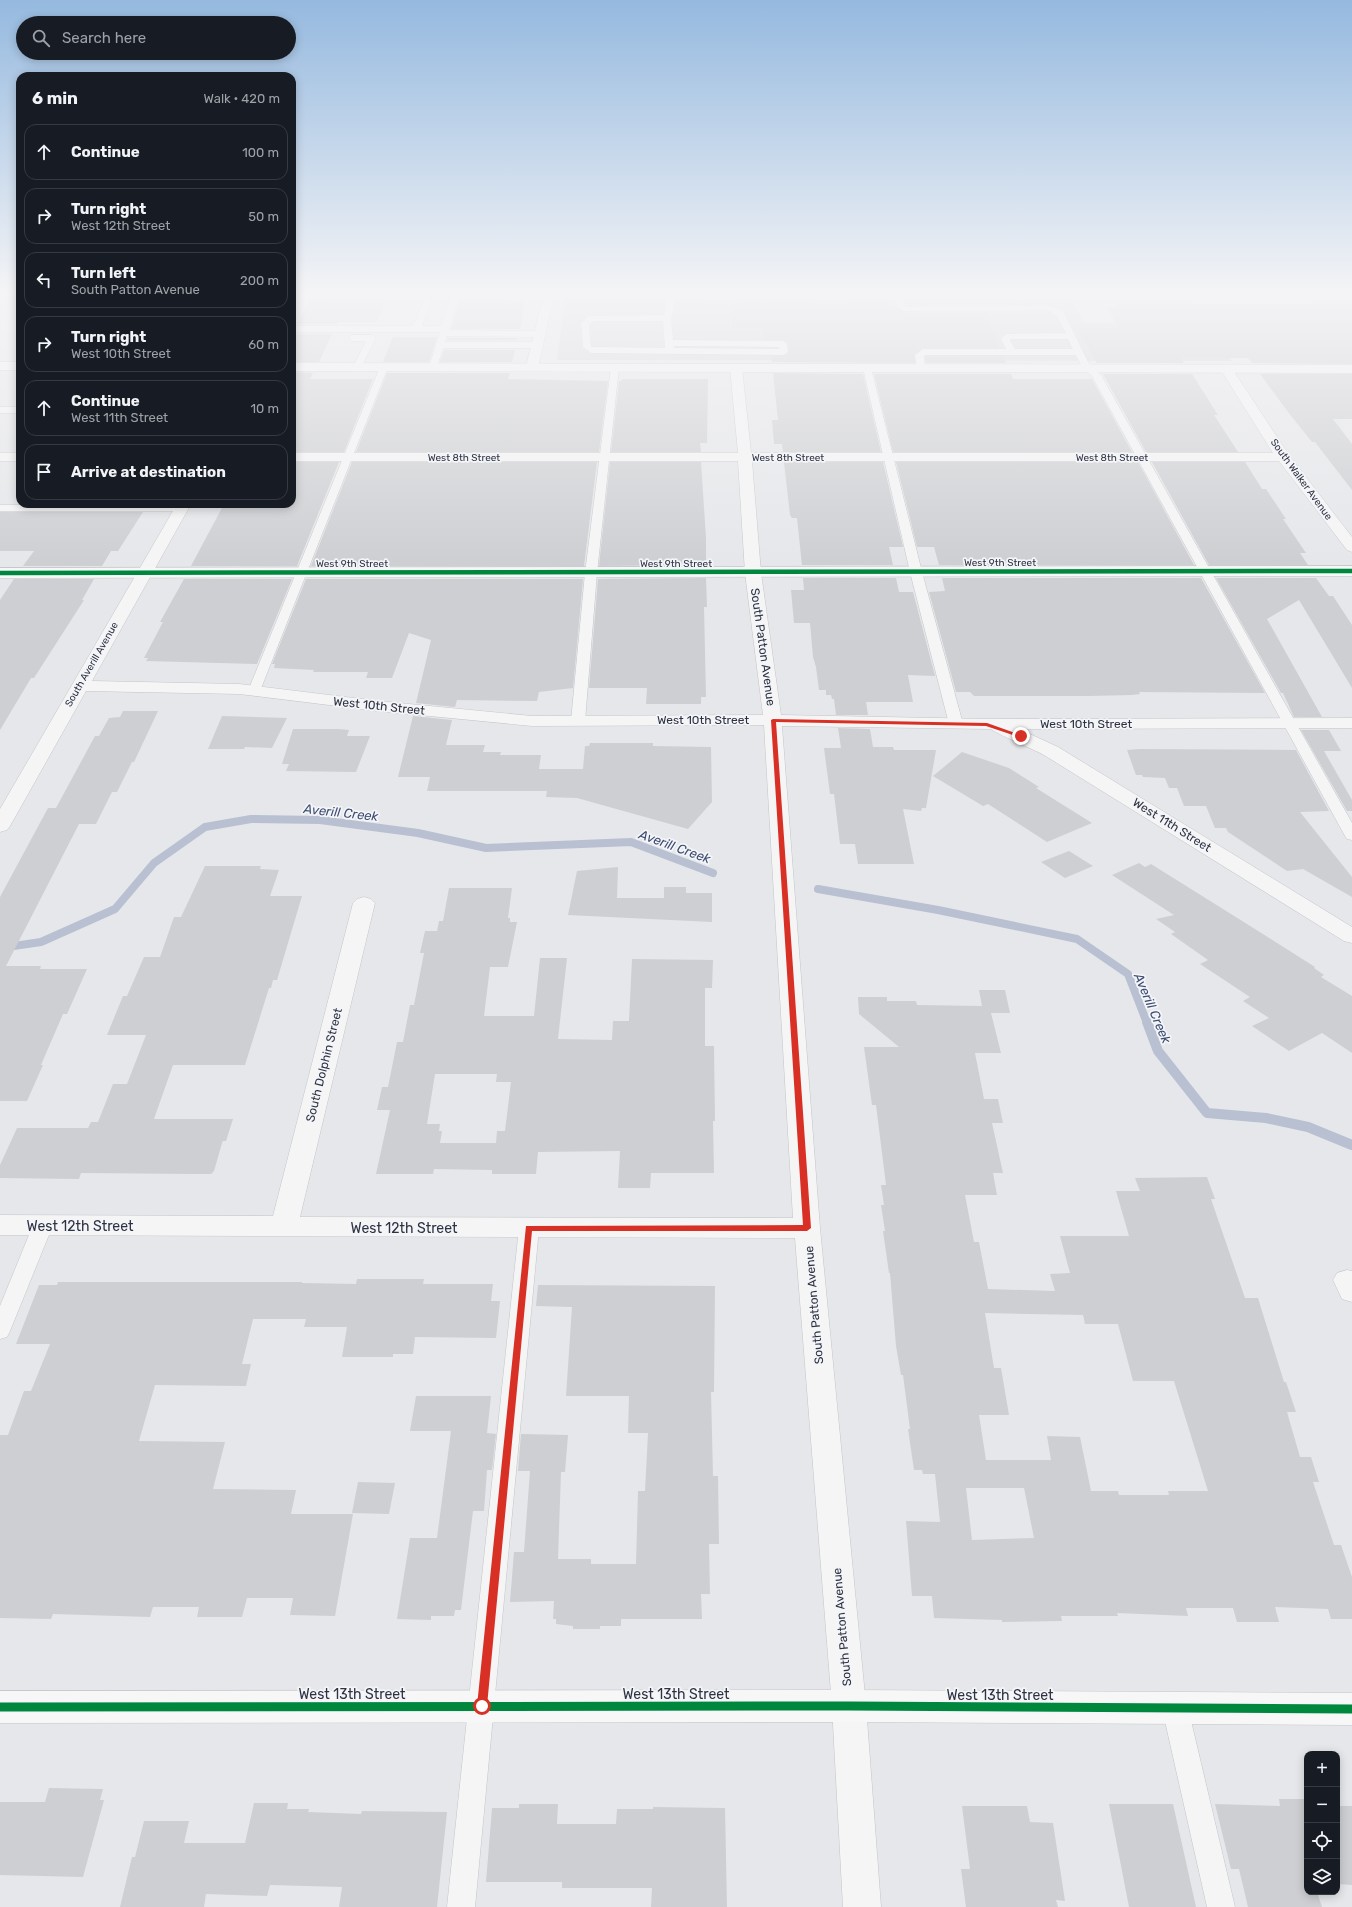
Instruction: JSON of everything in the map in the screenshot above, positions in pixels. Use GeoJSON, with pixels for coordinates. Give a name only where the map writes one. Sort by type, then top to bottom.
{"type":"FeatureCollection","features":[{"type":"Feature","properties":{"kind":"main road","name":"West 9th Street"},"geometry":{"type":"LineString","coordinates":[[0,573],[1352,571]]}},
{"type":"Feature","properties":{"kind":"main road","name":"West 13th Street"},"geometry":{"type":"LineString","coordinates":[[0,1707],[849,1706],[1352,1709]]}},
{"type":"Feature","properties":{"kind":"street","name":"South Patton Avenue"},"geometry":{"type":"LineString","coordinates":[[738,383],[745,457],[753,573],[773,720],[807,1228],[849,1706],[862,1907]]}},
{"type":"Feature","properties":{"kind":"street","name":"South Walker Avenue"},"geometry":{"type":"LineString","coordinates":[[1235,383],[1283,456],[1352,547]]}},
{"type":"Feature","properties":{"kind":"street","name":"West 8th Street"},"geometry":{"type":"LineString","coordinates":[[296,457],[1283,456]]}},
{"type":"Feature","properties":{"kind":"street"},"geometry":{"type":"LineString","coordinates":[[0,457],[16,457]]}},
{"type":"Feature","properties":{"kind":"street","name":"South Averill Avenue"},"geometry":{"type":"LineString","coordinates":[[0,826],[182,508]]}},
{"type":"Feature","properties":{"kind":"street","name":"West 10th Street"},"geometry":{"type":"LineString","coordinates":[[79,686],[239,689],[378,706],[532,721],[773,720],[956,724],[1352,723]]}},
{"type":"Feature","properties":{"kind":"street","name":"West 11th Street"},"geometry":{"type":"LineString","coordinates":[[987,724],[1021,736],[1051,751],[1352,936]]}},
{"type":"Feature","properties":{"kind":"street","name":"South Dolphin Street"},"geometry":{"type":"LineString","coordinates":[[284,1227],[364,903]]}},
{"type":"Feature","properties":{"kind":"street","name":"West 12th Street"},"geometry":{"type":"LineString","coordinates":[[0,1225],[807,1228]]}},
{"type":"Feature","properties":{"kind":"lane"},"geometry":{"type":"LineString","coordinates":[[254,691],[377,383]]}},
{"type":"Feature","properties":{"kind":"lane"},"geometry":{"type":"LineString","coordinates":[[578,721],[591,572],[613,383]]}},
{"type":"Feature","properties":{"kind":"lane"},"geometry":{"type":"LineString","coordinates":[[871,383],[916,572],[956,724]]}},
{"type":"Feature","properties":{"kind":"lane"},"geometry":{"type":"LineString","coordinates":[[1100,383],[1288,724],[1352,836]]}},
{"type":"Feature","properties":{"kind":"lane"},"geometry":{"type":"LineString","coordinates":[[0,410],[16,410]]}},
{"type":"Feature","properties":{"kind":"lane"},"geometry":{"type":"LineString","coordinates":[[0,508],[16,508]]}},
{"type":"Feature","properties":{"kind":"lane"},"geometry":{"type":"LineString","coordinates":[[0,1331],[43,1225]]}},
{"type":"Feature","properties":{"kind":"lane"},"geometry":{"type":"LineString","coordinates":[[461,1907],[528,1228]]}},
{"type":"Feature","properties":{"kind":"lane"},"geometry":{"type":"LineString","coordinates":[[1175,1708],[1221,1907]]}},
{"type":"Feature","properties":{"kind":"building"},"geometry":{"type":"Polygon","coordinates":[[[296,383],[371,383],[344,452],[296,452],[296,383]]]}},
{"type":"Feature","properties":{"kind":"building"},"geometry":{"type":"Polygon","coordinates":[[[383,383],[608,383],[599,452],[356,452],[383,383]]]}},
{"type":"Feature","properties":{"kind":"building"},"geometry":{"type":"Polygon","coordinates":[[[619,383],[708,383],[707,443],[700,443],[701,452],[611,452],[619,383]]]}},
{"type":"Feature","properties":{"kind":"building"},"geometry":{"type":"Polygon","coordinates":[[[774,383],[865,383],[881,452],[783,452],[782,444],[774,444],[772,420],[778,420],[774,383]]]}},
{"type":"Feature","properties":{"kind":"building"},"geometry":{"type":"Polygon","coordinates":[[[876,383],[1094,383],[1132,452],[893,452],[876,383]]]}},
{"type":"Feature","properties":{"kind":"building"},"geometry":{"type":"Polygon","coordinates":[[[1108,383],[1198,383],[1218,415],[1214,415],[1238,452],[1146,452],[1108,383]]]}},
{"type":"Feature","properties":{"kind":"building"},"geometry":{"type":"Polygon","coordinates":[[[1267,383],[1352,383],[1352,419],[1333,419],[1352,444],[1352,490],[1315,442],[1312,442],[1267,383]]]}},
{"type":"Feature","properties":{"kind":"building"},"geometry":{"type":"Polygon","coordinates":[[[296,462],[339,462],[297,566],[191,566],[222,508],[296,508],[296,462]]]}},
{"type":"Feature","properties":{"kind":"building"},"geometry":{"type":"Polygon","coordinates":[[[352,462],[597,462],[584,566],[311,566],[352,462]]]}},
{"type":"Feature","properties":{"kind":"building"},"geometry":{"type":"Polygon","coordinates":[[[610,462],[701,462],[706,538],[706,565],[599,566],[610,462]]]}},
{"type":"Feature","properties":{"kind":"building"},"geometry":{"type":"Polygon","coordinates":[[[784,462],[883,462],[903,547],[889,547],[893,565],[802,565],[797,518],[792,518],[790,515],[784,462]]]}},
{"type":"Feature","properties":{"kind":"building"},"geometry":{"type":"Polygon","coordinates":[[[896,462],[1138,462],[1194,565],[939,565],[934,547],[917,547],[896,462]]]}},
{"type":"Feature","properties":{"kind":"building"},"geometry":{"type":"Polygon","coordinates":[[[1152,462],[1245,462],[1262,489],[1266,489],[1286,519],[1283,519],[1306,553],[1300,553],[1308,565],[1209,565],[1152,462]]]}},
{"type":"Feature","properties":{"kind":"building"},"geometry":{"type":"Polygon","coordinates":[[[0,512],[143,512],[118,551],[111,551],[102,566],[23,566],[34,551],[0,551],[0,512]]]}},
{"type":"Feature","properties":{"kind":"building"},"geometry":{"type":"Polygon","coordinates":[[[706,578],[707,607],[704,607],[706,697],[701,697],[701,704],[646,704],[647,688],[589,688],[598,579],[706,578]]]}},
{"type":"Feature","properties":{"kind":"building"},"geometry":{"type":"Polygon","coordinates":[[[803,578],[896,578],[899,592],[913,592],[935,676],[908,675],[913,702],[866,702],[868,715],[836,715],[834,699],[832,699],[831,695],[826,695],[826,690],[819,690],[813,657],[810,623],[794,623],[791,590],[804,590],[803,578]]]}},
{"type":"Feature","properties":{"kind":"building"},"geometry":{"type":"Polygon","coordinates":[[[942,578],[1201,578],[1265,693],[1139,692],[1140,694],[1132,695],[974,696],[970,692],[956,692],[929,592],[945,591],[942,578]]]}},
{"type":"Feature","properties":{"kind":"building"},"geometry":{"type":"Polygon","coordinates":[[[1216,578],[1316,578],[1329,596],[1333,596],[1352,625],[1352,688],[1299,600],[1267,619],[1322,717],[1294,717],[1283,693],[1281,693],[1216,578]]]}},
{"type":"Feature","properties":{"kind":"building"},"geometry":{"type":"Polygon","coordinates":[[[14,579],[94,579],[82,600],[84,600],[34,678],[31,678],[0,730],[0,600],[14,579]]]}},
{"type":"Feature","properties":{"kind":"building"},"geometry":{"type":"Polygon","coordinates":[[[184,579],[292,579],[257,664],[146,661],[148,658],[144,658],[163,622],[160,622],[184,579]]]}},
{"type":"Feature","properties":{"kind":"building"},"geometry":{"type":"Polygon","coordinates":[[[306,579],[583,579],[573,688],[539,692],[537,701],[457,700],[455,707],[416,703],[431,640],[409,633],[392,678],[366,678],[368,672],[313,672],[314,670],[274,668],[275,664],[272,664],[306,579]]]}},
{"type":"Feature","properties":{"kind":"building"},"geometry":{"type":"Polygon","coordinates":[[[123,711],[158,711],[134,762],[132,762],[117,792],[112,792],[96,824],[79,824],[6,966],[41,966],[40,969],[87,969],[67,1014],[63,1014],[27,1101],[0,1101],[0,897],[48,808],[56,808],[95,736],[99,736],[109,718],[120,717],[123,711]]]}},
{"type":"Feature","properties":{"kind":"building"},"geometry":{"type":"Polygon","coordinates":[[[222,716],[287,718],[272,748],[245,747],[244,749],[208,749],[222,716]]]}},
{"type":"Feature","properties":{"kind":"building"},"geometry":{"type":"Polygon","coordinates":[[[413,716],[452,720],[446,745],[485,745],[483,752],[501,752],[500,755],[541,755],[539,769],[583,769],[585,746],[589,746],[590,743],[653,743],[653,746],[711,747],[712,802],[688,829],[577,798],[546,797],[547,791],[427,791],[430,777],[398,777],[413,716]]]}},
{"type":"Feature","properties":{"kind":"building"},"geometry":{"type":"Polygon","coordinates":[[[838,728],[870,729],[873,747],[893,747],[894,750],[936,750],[926,808],[922,808],[921,811],[903,809],[914,864],[858,864],[855,844],[840,844],[834,794],[830,794],[824,748],[841,748],[838,728]]]}},
{"type":"Feature","properties":{"kind":"building"},"geometry":{"type":"Polygon","coordinates":[[[293,729],[349,730],[347,736],[370,736],[356,772],[286,771],[289,764],[282,764],[293,729]]]}},
{"type":"Feature","properties":{"kind":"building"},"geometry":{"type":"Polygon","coordinates":[[[1301,730],[1329,730],[1341,751],[1324,751],[1352,800],[1352,811],[1347,811],[1301,730]]]}},
{"type":"Feature","properties":{"kind":"building"},"geometry":{"type":"Polygon","coordinates":[[[1127,750],[1296,750],[1329,811],[1300,812],[1352,877],[1352,897],[1303,869],[1287,871],[1228,832],[1226,828],[1215,828],[1206,806],[1184,806],[1177,788],[1169,788],[1165,778],[1143,777],[1142,775],[1136,775],[1127,750]]]}},
{"type":"Feature","properties":{"kind":"building"},"geometry":{"type":"Polygon","coordinates":[[[962,752],[1009,768],[1039,787],[1036,788],[1092,823],[1047,842],[988,804],[983,806],[933,776],[962,752]]]}},
{"type":"Feature","properties":{"kind":"building"},"geometry":{"type":"Polygon","coordinates":[[[1069,851],[1093,866],[1065,878],[1041,862],[1069,851]]]}},
{"type":"Feature","properties":{"kind":"building"},"geometry":{"type":"Polygon","coordinates":[[[1139,863],[1145,867],[1151,864],[1315,967],[1314,968],[1324,975],[1321,977],[1352,996],[1352,1053],[1322,1033],[1289,1051],[1252,1026],[1269,1018],[1243,1001],[1250,997],[1200,964],[1208,960],[1171,934],[1175,932],[1156,919],[1174,915],[1112,875],[1139,863]]]}},
{"type":"Feature","properties":{"kind":"building"},"geometry":{"type":"Polygon","coordinates":[[[205,866],[261,866],[260,869],[279,870],[270,896],[302,896],[277,980],[273,980],[271,988],[269,988],[245,1065],[173,1065],[154,1119],[233,1119],[226,1141],[223,1141],[222,1143],[214,1171],[211,1174],[81,1173],[79,1179],[0,1178],[0,1165],[17,1128],[88,1128],[91,1122],[98,1122],[113,1084],[127,1084],[146,1035],[107,1035],[123,996],[127,996],[144,957],[160,957],[174,917],[181,917],[205,866]]]}},
{"type":"Feature","properties":{"kind":"building"},"geometry":{"type":"Polygon","coordinates":[[[618,867],[617,898],[664,898],[664,887],[686,887],[686,893],[712,893],[712,922],[568,915],[577,871],[618,867]]]}},
{"type":"Feature","properties":{"kind":"building"},"geometry":{"type":"Polygon","coordinates":[[[449,888],[512,888],[508,918],[510,918],[510,922],[517,922],[508,967],[490,967],[484,1016],[534,1016],[540,958],[567,958],[558,1039],[612,1040],[613,1021],[629,1021],[632,959],[713,960],[712,988],[705,988],[705,1046],[714,1046],[714,1173],[651,1173],[650,1188],[618,1188],[620,1151],[538,1152],[536,1174],[492,1174],[492,1170],[434,1169],[433,1174],[376,1174],[390,1110],[377,1110],[382,1087],[388,1087],[397,1042],[403,1042],[410,1005],[414,1005],[424,953],[420,953],[425,931],[437,931],[439,921],[443,921],[449,888]],[[435,1074],[427,1124],[440,1124],[439,1131],[442,1131],[440,1143],[496,1143],[497,1131],[505,1131],[511,1082],[496,1082],[497,1074],[435,1074]]]}},
{"type":"Feature","properties":{"kind":"building"},"geometry":{"type":"Polygon","coordinates":[[[979,990],[1005,990],[1010,1013],[991,1013],[1001,1053],[975,1053],[984,1099],[998,1099],[1003,1123],[992,1123],[1003,1173],[993,1173],[997,1195],[965,1195],[974,1242],[979,1242],[988,1289],[1055,1291],[1050,1274],[1070,1273],[1060,1236],[1129,1236],[1116,1191],[1140,1191],[1135,1178],[1207,1177],[1215,1199],[1211,1199],[1245,1298],[1258,1298],[1284,1382],[1286,1382],[1296,1412],[1287,1412],[1300,1457],[1311,1457],[1319,1482],[1313,1482],[1334,1545],[1341,1545],[1352,1577],[1352,1619],[1331,1619],[1328,1609],[1275,1607],[1279,1622],[1237,1622],[1233,1608],[1186,1608],[1188,1616],[1117,1613],[1118,1616],[1061,1616],[1062,1621],[1002,1622],[1002,1620],[934,1618],[932,1596],[912,1596],[906,1521],[940,1522],[935,1474],[923,1474],[922,1470],[914,1470],[908,1429],[910,1429],[903,1375],[901,1375],[896,1346],[890,1273],[883,1231],[885,1231],[881,1205],[884,1205],[881,1185],[886,1185],[876,1105],[872,1105],[864,1047],[899,1047],[859,1014],[858,997],[887,997],[887,1001],[916,1001],[917,1005],[982,1006],[979,990]],[[985,1313],[994,1368],[1001,1368],[1009,1415],[979,1415],[986,1460],[1051,1460],[1047,1436],[1080,1437],[1091,1491],[1118,1491],[1119,1495],[1169,1495],[1168,1491],[1208,1491],[1174,1381],[1133,1381],[1118,1324],[1085,1324],[1083,1315],[985,1313]],[[966,1488],[972,1540],[1034,1538],[1024,1488],[966,1488]]]}},
{"type":"Feature","properties":{"kind":"building"},"geometry":{"type":"Polygon","coordinates":[[[357,1279],[424,1279],[423,1284],[493,1284],[491,1301],[500,1301],[496,1338],[415,1337],[413,1354],[393,1354],[393,1357],[342,1357],[347,1327],[304,1327],[306,1319],[253,1319],[242,1364],[251,1364],[246,1386],[155,1385],[139,1441],[225,1442],[213,1489],[296,1490],[291,1514],[353,1514],[335,1616],[290,1615],[293,1598],[247,1598],[242,1617],[197,1617],[199,1607],[153,1607],[150,1617],[53,1614],[51,1619],[0,1618],[0,1435],[8,1435],[24,1391],[31,1391],[50,1344],[16,1344],[39,1285],[57,1285],[58,1282],[302,1282],[356,1284],[357,1279]]]}},
{"type":"Feature","properties":{"kind":"building"},"geometry":{"type":"Polygon","coordinates":[[[538,1285],[715,1286],[714,1392],[711,1392],[713,1476],[718,1476],[719,1544],[709,1544],[710,1594],[701,1594],[702,1619],[621,1619],[621,1626],[600,1626],[600,1629],[573,1629],[573,1626],[556,1624],[556,1619],[553,1619],[554,1601],[510,1602],[514,1552],[524,1552],[530,1471],[518,1471],[521,1434],[568,1435],[565,1472],[561,1472],[558,1559],[591,1559],[591,1564],[636,1564],[638,1491],[645,1491],[648,1433],[628,1433],[629,1396],[566,1396],[572,1307],[536,1306],[538,1285]]]}},
{"type":"Feature","properties":{"kind":"building"},"geometry":{"type":"Polygon","coordinates":[[[416,1396],[491,1396],[487,1433],[496,1434],[492,1470],[487,1470],[484,1511],[473,1511],[461,1610],[455,1610],[454,1616],[431,1616],[431,1620],[397,1619],[410,1538],[437,1538],[451,1431],[410,1431],[416,1396]]]}},
{"type":"Feature","properties":{"kind":"building"},"geometry":{"type":"Polygon","coordinates":[[[358,1482],[395,1483],[389,1514],[352,1513],[358,1482]]]}},
{"type":"Feature","properties":{"kind":"building"},"geometry":{"type":"Polygon","coordinates":[[[49,1788],[103,1789],[100,1800],[104,1800],[83,1877],[0,1875],[0,1802],[45,1802],[49,1788]]]}},
{"type":"Feature","properties":{"kind":"building"},"geometry":{"type":"Polygon","coordinates":[[[1279,1799],[1304,1799],[1304,1895],[1318,1895],[1322,1907],[1248,1907],[1239,1869],[1231,1869],[1215,1804],[1280,1806],[1279,1799]]]}},
{"type":"Feature","properties":{"kind":"building"},"geometry":{"type":"Polygon","coordinates":[[[254,1803],[288,1803],[287,1809],[309,1809],[308,1812],[361,1814],[362,1811],[447,1812],[437,1907],[339,1907],[342,1887],[270,1885],[267,1896],[206,1894],[204,1907],[120,1907],[132,1857],[135,1857],[144,1821],[189,1821],[184,1843],[245,1843],[254,1803]]]}},
{"type":"Feature","properties":{"kind":"building"},"geometry":{"type":"Polygon","coordinates":[[[519,1804],[558,1804],[557,1824],[616,1824],[617,1809],[653,1809],[653,1807],[725,1808],[727,1907],[651,1907],[652,1888],[562,1888],[562,1882],[486,1882],[492,1808],[519,1808],[519,1804]]]}},
{"type":"Feature","properties":{"kind":"building"},"geometry":{"type":"Polygon","coordinates":[[[1109,1804],[1173,1804],[1196,1907],[1129,1907],[1109,1804]]]}},
{"type":"Feature","properties":{"kind":"building"},"geometry":{"type":"Polygon","coordinates":[[[962,1806],[1027,1806],[1030,1822],[1053,1823],[1065,1901],[1056,1900],[1058,1907],[966,1907],[961,1869],[970,1869],[962,1806]]]}},
{"type":"Feature","properties":{"kind":"building"},"geometry":{"type":"Polygon","coordinates":[[[1340,1806],[1352,1806],[1352,1885],[1340,1884],[1340,1806]]]}},
{"type":"Feature","properties":{"kind":"waterway","name":"Averill Creek"},"geometry":{"type":"LineString","coordinates":[[0,948],[41,942],[115,909],[154,863],[205,827],[251,819],[320,820],[418,833],[486,848],[631,842],[713,873]]}},
{"type":"Feature","properties":{"kind":"waterway","name":"Averill Creek"},"geometry":{"type":"LineString","coordinates":[[818,889],[938,910],[1077,939],[1128,974],[1147,1023]]}},
{"type":"Feature","properties":{"kind":"waterway","name":"Averill Creek"},"geometry":{"type":"LineString","coordinates":[[1147,1022],[1158,1051],[1207,1113],[1266,1118],[1308,1127],[1352,1145]]}},
{"type":"Feature","properties":{"kind":"cycle path"},"geometry":{"type":"LineString","coordinates":[[0,573],[1352,571]]}},
{"type":"Feature","properties":{"kind":"cycle path"},"geometry":{"type":"LineString","coordinates":[[0,1707],[849,1706],[1352,1709]]}},
{"type":"Feature","properties":{"kind":"route"},"geometry":{"type":"LineString","coordinates":[[482,1706],[528,1228],[807,1228],[773,720],[987,724],[1021,736]]}}]}
